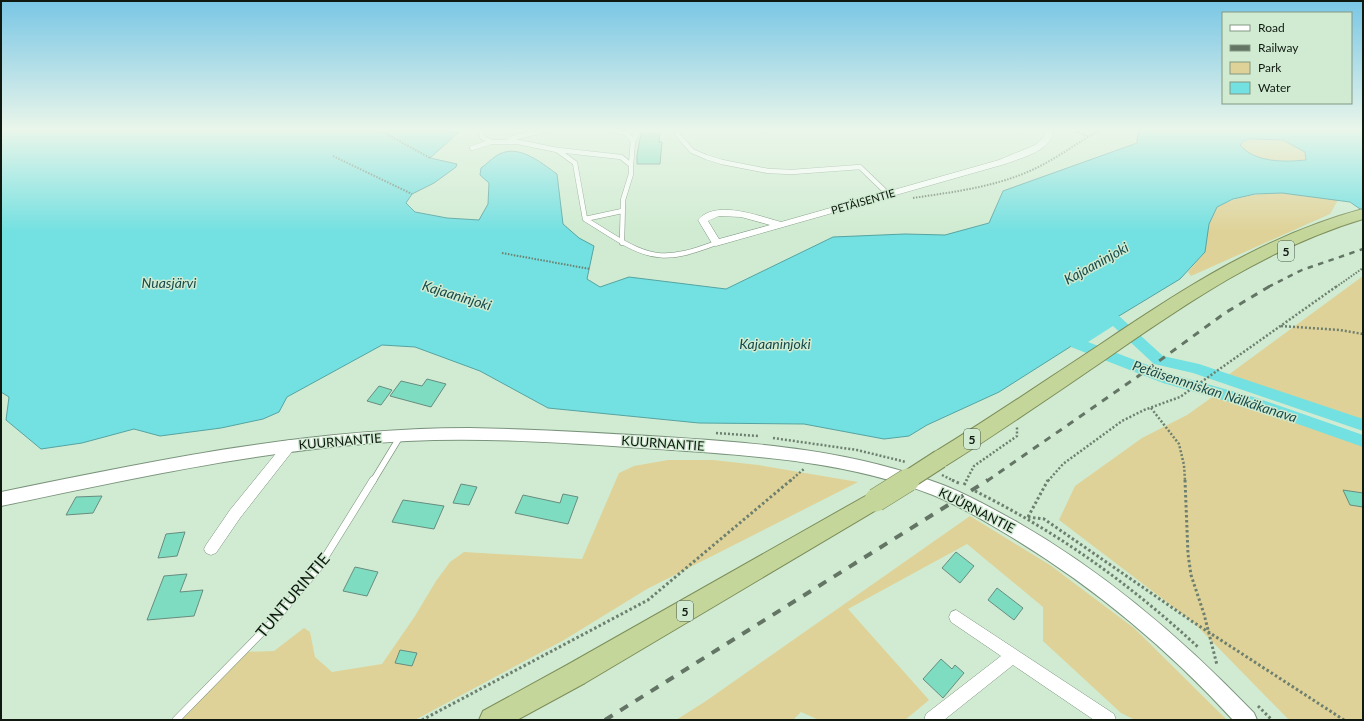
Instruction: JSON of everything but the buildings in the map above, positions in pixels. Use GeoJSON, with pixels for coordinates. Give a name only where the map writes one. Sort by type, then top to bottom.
{"type":"FeatureCollection","features":[{"type":"Feature","properties":{"kind":"highway","name":"5"},"geometry":{"type":"LineString","coordinates":[[492,720],[576,674],[876,500],[1005,419],[1088,361],[1219,276],[1353,224],[1363,214]]}},
{"type":"Feature","properties":{"kind":"street","name":"PETÄISENTIE"},"geometry":{"type":"LineString","coordinates":[[782,225],[724,212],[708,215],[703,220],[716,243],[782,225],[993,165]]}},
{"type":"Feature","properties":{"kind":"street","name":"KUURNANTIE"},"geometry":{"type":"LineString","coordinates":[[1,499],[134,471],[216,456],[290,445],[401,435],[490,434],[598,439],[771,450],[819,457],[865,467],[932,487],[980,510],[1034,541],[1090,579],[1141,619],[1193,664],[1248,720]]}},
{"type":"Feature","properties":{"kind":"street"},"geometry":{"type":"LineString","coordinates":[[211,549],[235,514],[290,445]]}},
{"type":"Feature","properties":{"kind":"street"},"geometry":{"type":"LineString","coordinates":[[956,617],[1108,720]]}},
{"type":"Feature","properties":{"kind":"street"},"geometry":{"type":"LineString","coordinates":[[932,720],[1013,656]]}},
{"type":"Feature","properties":{"kind":"lane"},"geometry":{"type":"LineString","coordinates":[[575,165],[585,219],[622,243],[648,254],[661,256],[699,249],[716,243]]}},
{"type":"Feature","properties":{"kind":"lane"},"geometry":{"type":"LineString","coordinates":[[622,243],[623,200],[631,174],[631,165]]}},
{"type":"Feature","properties":{"kind":"lane"},"geometry":{"type":"LineString","coordinates":[[736,165],[768,171],[792,172],[860,167],[888,194]]}},
{"type":"Feature","properties":{"kind":"lane"},"geometry":{"type":"LineString","coordinates":[[585,219],[622,211]]}},
{"type":"Feature","properties":{"kind":"lane","name":"TUNTURINTIE"},"geometry":{"type":"LineString","coordinates":[[176,720],[279,615],[319,567],[401,435]]}},
{"type":"Feature","properties":{"kind":"path"},"geometry":{"type":"LineString","coordinates":[[351,165],[412,194]]}},
{"type":"Feature","properties":{"kind":"path"},"geometry":{"type":"LineString","coordinates":[[910,198],[960,191],[1010,178],[1032,170],[1041,165]]}},
{"type":"Feature","properties":{"kind":"path"},"geometry":{"type":"LineString","coordinates":[[502,253],[590,269]]}},
{"type":"Feature","properties":{"kind":"path"},"geometry":{"type":"LineString","coordinates":[[1344,720],[1209,633],[1044,519],[1028,517],[1050,477],[1063,464],[1122,421],[1180,397],[1363,268]]}},
{"type":"Feature","properties":{"kind":"path"},"geometry":{"type":"LineString","coordinates":[[1281,326],[1340,330],[1363,334]]}},
{"type":"Feature","properties":{"kind":"path"},"geometry":{"type":"LineString","coordinates":[[1151,408],[1179,444],[1184,466],[1188,554],[1191,575],[1217,665]]}},
{"type":"Feature","properties":{"kind":"path"},"geometry":{"type":"LineString","coordinates":[[964,486],[974,466],[1017,436],[1017,427],[1005,419]]}},
{"type":"Feature","properties":{"kind":"path"},"geometry":{"type":"LineString","coordinates":[[422,720],[648,600],[833,444]]}},
{"type":"Feature","properties":{"kind":"green space"},"geometry":{"type":"Polygon","coordinates":[[[1282,193],[1338,200],[1330,214],[1191,276],[1188,272],[1205,252],[1209,224],[1217,207],[1233,200],[1249,196],[1282,193]]]}},
{"type":"Feature","properties":{"kind":"green space"},"geometry":{"type":"Polygon","coordinates":[[[1363,276],[1363,425],[1224,378],[1363,276]]]}},
{"type":"Feature","properties":{"kind":"green space"},"geometry":{"type":"Polygon","coordinates":[[[1218,393],[1257,404],[1363,441],[1363,720],[1289,720],[1193,622],[1059,520],[1075,486],[1142,438],[1187,415],[1218,393]]]}},
{"type":"Feature","properties":{"kind":"green space"},"geometry":{"type":"Polygon","coordinates":[[[668,460],[713,460],[758,465],[858,482],[647,589],[564,640],[415,720],[179,720],[244,652],[274,651],[304,628],[310,632],[315,657],[332,672],[382,664],[415,616],[436,581],[450,562],[464,552],[582,559],[619,473],[634,466],[668,460]]]}},
{"type":"Feature","properties":{"kind":"green space"},"geometry":{"type":"Polygon","coordinates":[[[970,516],[1050,565],[1134,628],[1227,720],[1135,720],[1121,713],[1043,641],[1043,607],[967,544],[848,609],[929,700],[905,720],[819,720],[801,712],[793,720],[676,720],[706,701],[970,516]]]}},
{"type":"Feature","properties":{"kind":"water","name":"Nuasjärvi"},"geometry":{"type":"Polygon","coordinates":[[[1,165],[457,165],[456,167],[434,183],[412,194],[406,203],[415,212],[447,218],[479,220],[488,204],[489,183],[480,175],[481,168],[485,165],[544,165],[557,174],[563,224],[579,238],[594,246],[587,279],[600,287],[629,277],[726,289],[833,237],[905,234],[945,235],[989,223],[1003,191],[1077,165],[1363,165],[1363,211],[1350,202],[1282,193],[1255,194],[1233,199],[1217,207],[1209,224],[1205,252],[1180,279],[999,392],[927,425],[909,436],[884,439],[804,424],[699,423],[548,408],[480,371],[415,347],[382,345],[287,397],[279,412],[263,419],[221,428],[160,436],[134,429],[82,443],[41,449],[6,420],[9,397],[1,392],[1,165]]]}},
{"type":"Feature","properties":{"kind":"waterway","name":"Petäisennniskan Nälkäkanava"},"geometry":{"type":"LineString","coordinates":[[1363,425],[1194,368],[1159,360],[1114,319],[1076,343],[1168,379],[1257,404],[1363,441]]}},
{"type":"Feature","properties":{"kind":"railway"},"geometry":{"type":"LineString","coordinates":[[1270,286],[1302,270],[1363,249]]}},
{"type":"Feature","properties":{"kind":"railway"},"geometry":{"type":"LineString","coordinates":[[987,481],[1137,377],[1225,313],[1270,286]]}},
{"type":"Feature","properties":{"kind":"railway"},"geometry":{"type":"LineString","coordinates":[[605,720],[988,480]]}},
{"type":"Feature","properties":{"kind":"water label","name":"Kajaaninjoki"},"geometry":{"type":"Point","coordinates":[1096,263]}},
{"type":"Feature","properties":{"kind":"water label","name":"Kajaaninjoki"},"geometry":{"type":"Point","coordinates":[457,295]}},
{"type":"Feature","properties":{"kind":"water label","name":"Kajaaninjoki"},"geometry":{"type":"Point","coordinates":[775,343]}}]}
